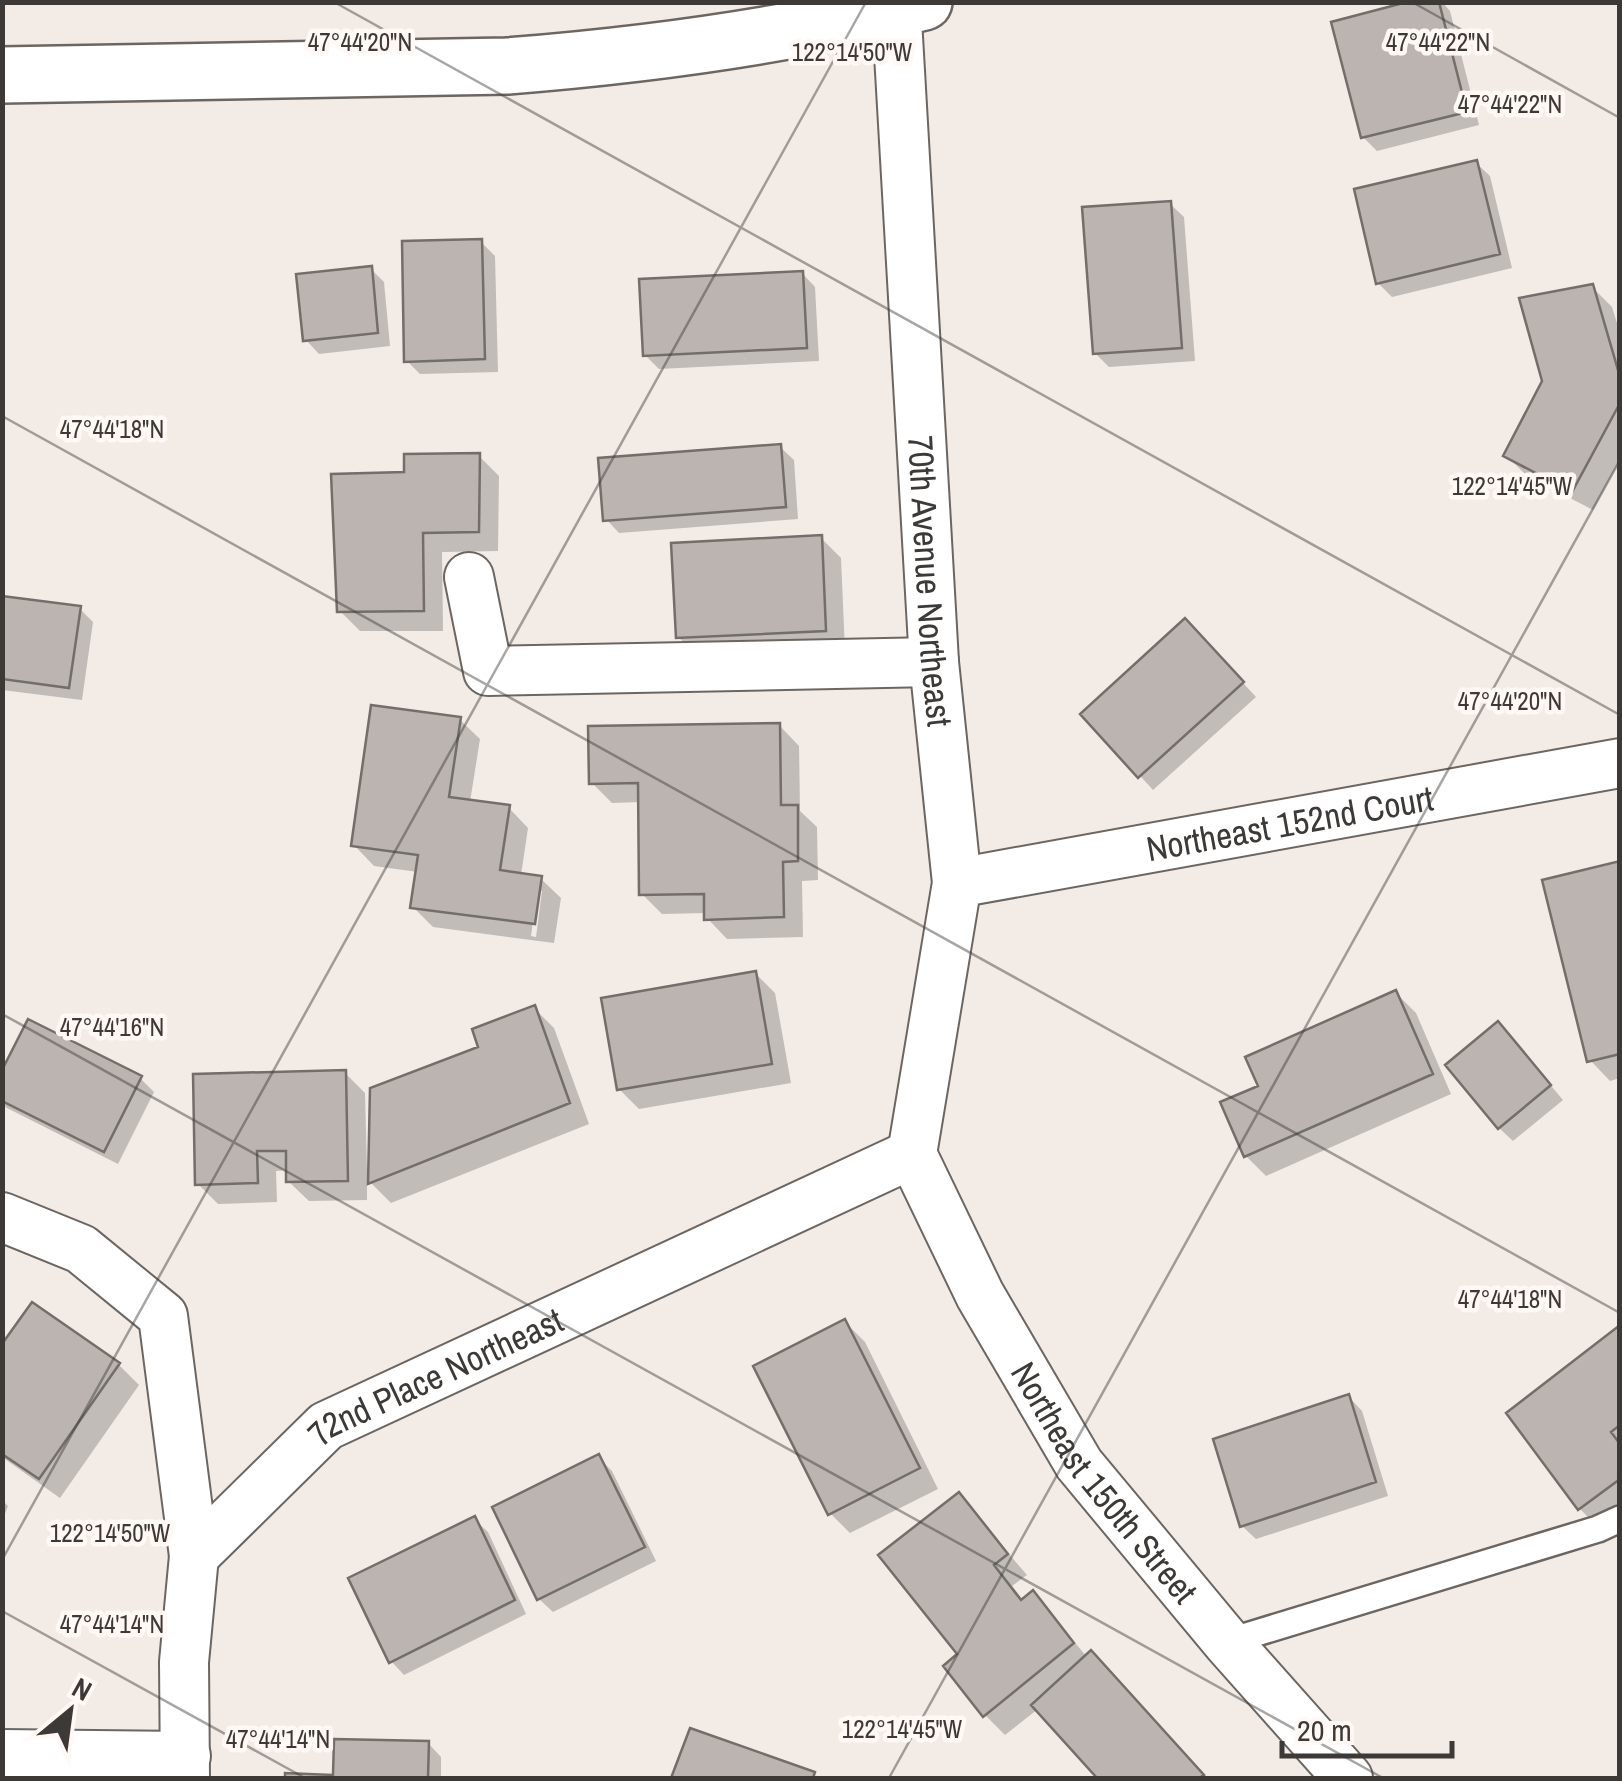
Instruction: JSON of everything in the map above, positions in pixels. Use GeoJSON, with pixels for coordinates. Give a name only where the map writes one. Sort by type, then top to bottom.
{"type":"FeatureCollection","features":[{"type":"Feature","properties":{"kind":"street"},"geometry":{"type":"LineString","coordinates":[[2,75],[507,66],[585,60],[829,25],[906,5]]}},
{"type":"Feature","properties":{"kind":"street","name":"70th Avenue Northeast"},"geometry":{"type":"LineString","coordinates":[[906,5],[902,144],[934,662],[957,883],[912,1154]]}},
{"type":"Feature","properties":{"kind":"street"},"geometry":{"type":"LineString","coordinates":[[469,577],[488,671],[934,662]]}},
{"type":"Feature","properties":{"kind":"street","name":"Northeast 152nd Court"},"geometry":{"type":"LineString","coordinates":[[957,883],[1620,764]]}},
{"type":"Feature","properties":{"kind":"street","name":"72nd Place Northeast"},"geometry":{"type":"LineString","coordinates":[[194,1556],[326,1426],[912,1154]]}},
{"type":"Feature","properties":{"kind":"street","name":"Northeast 150th Street"},"geometry":{"type":"LineString","coordinates":[[912,1154],[980,1295],[1079,1464],[1227,1642],[1348,1778]]}},
{"type":"Feature","properties":{"kind":"street"},"geometry":{"type":"LineString","coordinates":[[2,1217],[81,1249],[163,1316],[194,1556],[184,1662],[186,1767],[2,1754]]}},
{"type":"Feature","properties":{"kind":"lane"},"geometry":{"type":"LineString","coordinates":[[1227,1642],[1620,1519]]}},
{"type":"Feature","properties":{"kind":"building"},"geometry":{"type":"Polygon","coordinates":[[[1407,2],[1439,2],[1467,112],[1361,138],[1331,22],[1407,2]]]}},
{"type":"Feature","properties":{"kind":"building"},"geometry":{"type":"Polygon","coordinates":[[[1477,160],[1500,254],[1376,284],[1354,189],[1477,160]]]}},
{"type":"Feature","properties":{"kind":"building"},"geometry":{"type":"Polygon","coordinates":[[[1171,201],[1182,348],[1093,354],[1082,207],[1171,201]]]}},
{"type":"Feature","properties":{"kind":"building"},"geometry":{"type":"Polygon","coordinates":[[[482,239],[485,359],[404,362],[402,241],[482,239]]]}},
{"type":"Feature","properties":{"kind":"building"},"geometry":{"type":"Polygon","coordinates":[[[372,266],[378,333],[303,341],[296,274],[372,266]]]}},
{"type":"Feature","properties":{"kind":"building"},"geometry":{"type":"Polygon","coordinates":[[[803,271],[807,348],[643,356],[639,279],[803,271]]]}},
{"type":"Feature","properties":{"kind":"building"},"geometry":{"type":"Polygon","coordinates":[[[1593,284],[1620,377],[1620,403],[1572,492],[1503,456],[1542,381],[1519,298],[1593,284]]]}},
{"type":"Feature","properties":{"kind":"building"},"geometry":{"type":"Polygon","coordinates":[[[781,444],[786,507],[603,521],[598,458],[781,444]]]}},
{"type":"Feature","properties":{"kind":"building"},"geometry":{"type":"Polygon","coordinates":[[[480,453],[479,532],[423,533],[424,611],[337,612],[331,474],[404,472],[404,454],[480,453]]]}},
{"type":"Feature","properties":{"kind":"building"},"geometry":{"type":"Polygon","coordinates":[[[822,535],[826,631],[676,638],[671,543],[822,535]]]}},
{"type":"Feature","properties":{"kind":"building"},"geometry":{"type":"Polygon","coordinates":[[[2,596],[81,606],[69,688],[2,679],[2,596]]]}},
{"type":"Feature","properties":{"kind":"building"},"geometry":{"type":"Polygon","coordinates":[[[1185,618],[1244,682],[1138,778],[1080,714],[1185,618]]]}},
{"type":"Feature","properties":{"kind":"building"},"geometry":{"type":"Polygon","coordinates":[[[371,705],[461,717],[449,797],[510,805],[500,870],[542,876],[535,924],[410,908],[418,855],[351,846],[371,705]]]}},
{"type":"Feature","properties":{"kind":"building"},"geometry":{"type":"Polygon","coordinates":[[[780,723],[781,805],[798,805],[798,861],[783,862],[784,917],[704,920],[704,894],[639,895],[638,783],[589,784],[588,726],[780,723]]]}},
{"type":"Feature","properties":{"kind":"building"},"geometry":{"type":"Polygon","coordinates":[[[1620,861],[1620,1054],[1587,1062],[1542,880],[1620,861]]]}},
{"type":"Feature","properties":{"kind":"building"},"geometry":{"type":"Polygon","coordinates":[[[756,971],[772,1064],[617,1090],[601,998],[756,971]]]}},
{"type":"Feature","properties":{"kind":"building"},"geometry":{"type":"Polygon","coordinates":[[[1396,990],[1433,1074],[1244,1157],[1220,1102],[1258,1086],[1245,1057],[1396,990]]]}},
{"type":"Feature","properties":{"kind":"building"},"geometry":{"type":"Polygon","coordinates":[[[535,1005],[570,1103],[368,1184],[370,1088],[478,1047],[472,1029],[535,1005]]]}},
{"type":"Feature","properties":{"kind":"building"},"geometry":{"type":"Polygon","coordinates":[[[28,1019],[142,1076],[104,1152],[2,1101],[2,1070],[28,1019]]]}},
{"type":"Feature","properties":{"kind":"building"},"geometry":{"type":"Polygon","coordinates":[[[1498,1021],[1551,1085],[1498,1129],[1445,1065],[1498,1021]]]}},
{"type":"Feature","properties":{"kind":"building"},"geometry":{"type":"Polygon","coordinates":[[[346,1070],[348,1181],[286,1182],[286,1151],[257,1151],[258,1183],[195,1185],[193,1074],[346,1070]]]}},
{"type":"Feature","properties":{"kind":"building"},"geometry":{"type":"Polygon","coordinates":[[[32,1302],[120,1363],[39,1479],[2,1454],[2,1344],[32,1302]]]}},
{"type":"Feature","properties":{"kind":"building"},"geometry":{"type":"Polygon","coordinates":[[[845,1319],[920,1468],[828,1515],[753,1366],[845,1319]]]}},
{"type":"Feature","properties":{"kind":"building"},"geometry":{"type":"Polygon","coordinates":[[[1620,1325],[1620,1425],[1611,1432],[1620,1444],[1620,1479],[1578,1510],[1506,1413],[1620,1325]]]}},
{"type":"Feature","properties":{"kind":"building"},"geometry":{"type":"Polygon","coordinates":[[[1349,1394],[1376,1482],[1240,1527],[1213,1439],[1349,1394]]]}},
{"type":"Feature","properties":{"kind":"building"},"geometry":{"type":"Polygon","coordinates":[[[599,1454],[645,1547],[537,1600],[492,1507],[599,1454]]]}},
{"type":"Feature","properties":{"kind":"building"},"geometry":{"type":"Polygon","coordinates":[[[959,1492],[1008,1554],[994,1565],[1021,1600],[1033,1590],[1074,1643],[983,1717],[943,1666],[957,1654],[878,1555],[959,1492]]]}},
{"type":"Feature","properties":{"kind":"building"},"geometry":{"type":"Polygon","coordinates":[[[475,1516],[515,1600],[389,1663],[348,1578],[475,1516]]]}},
{"type":"Feature","properties":{"kind":"building"},"geometry":{"type":"Polygon","coordinates":[[[1091,1650],[1204,1775],[1097,1778],[1031,1705],[1091,1650]]]}},
{"type":"Feature","properties":{"kind":"building"},"geometry":{"type":"Polygon","coordinates":[[[690,1728],[815,1772],[813,1778],[671,1778],[690,1728]]]}},
{"type":"Feature","properties":{"kind":"building"},"geometry":{"type":"Polygon","coordinates":[[[334,1739],[429,1741],[428,1778],[285,1778],[285,1773],[333,1775],[334,1739]]]}}]}
